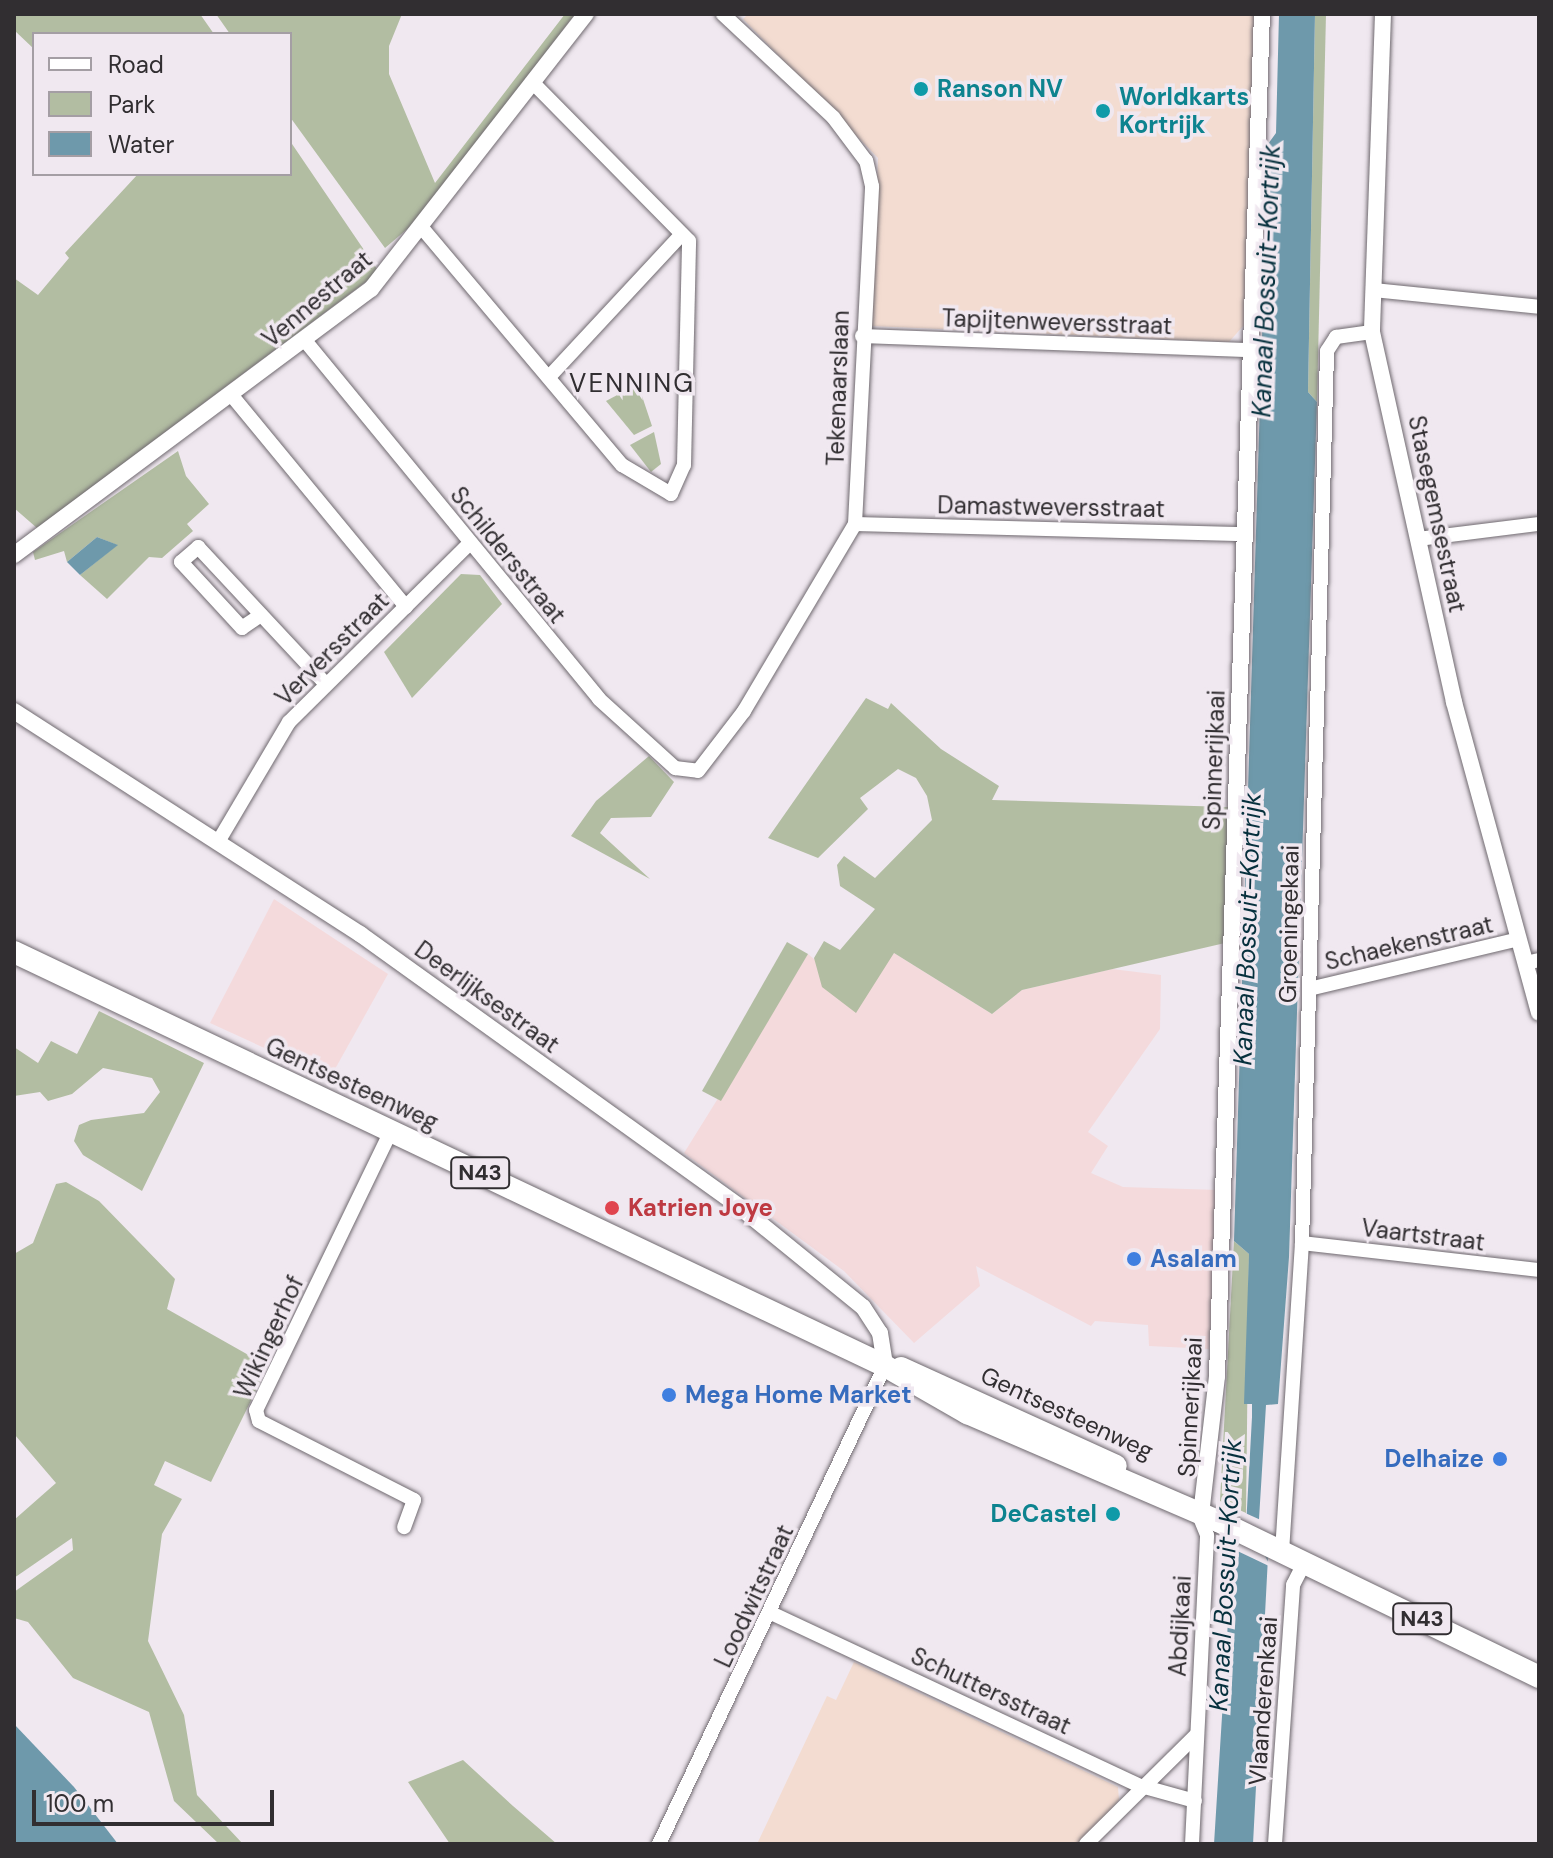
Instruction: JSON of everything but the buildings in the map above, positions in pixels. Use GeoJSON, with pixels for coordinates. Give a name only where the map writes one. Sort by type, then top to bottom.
{"type":"FeatureCollection","features":[{"type":"Feature","properties":{"kind":"main road","name":"Gentsesteenweg"},"geometry":{"type":"LineString","coordinates":[[14,952],[885,1366],[967,1413],[1207,1516],[1539,1677]]}},
{"type":"Feature","properties":{"kind":"street","name":"Vennestraat"},"geometry":{"type":"LineString","coordinates":[[14,555],[307,343],[371,289],[423,229],[586,14]]}},
{"type":"Feature","properties":{"kind":"street","name":"Tekenaarslaan"},"geometry":{"type":"LineString","coordinates":[[692,774],[744,711],[855,524],[862,336],[872,186],[866,161],[833,117],[723,14]]}},
{"type":"Feature","properties":{"kind":"street","name":"Spinnerijkaai"},"geometry":{"type":"LineString","coordinates":[[1207,1516],[1217,1376],[1262,14]]}},
{"type":"Feature","properties":{"kind":"street","name":"Stasegemsestraat"},"geometry":{"type":"LineString","coordinates":[[1383,14],[1372,332],[1418,539],[1519,939],[1533,961],[1539,1013]]}},
{"type":"Feature","properties":{"kind":"street"},"geometry":{"type":"LineString","coordinates":[[423,229],[629,472],[666,497],[684,465],[692,253],[682,234],[534,84]]}},
{"type":"Feature","properties":{"kind":"street"},"geometry":{"type":"LineString","coordinates":[[549,377],[682,234]]}},
{"type":"Feature","properties":{"kind":"street"},"geometry":{"type":"LineString","coordinates":[[1373,290],[1539,307]]}},
{"type":"Feature","properties":{"kind":"street","name":"Groeningekaai"},"geometry":{"type":"LineString","coordinates":[[1280,1551],[1302,1243],[1331,340],[1372,332]]}},
{"type":"Feature","properties":{"kind":"street","name":"Tapijtenweversstraat"},"geometry":{"type":"LineString","coordinates":[[862,336],[1252,350]]}},
{"type":"Feature","properties":{"kind":"street","name":"Schildersstraat"},"geometry":{"type":"LineString","coordinates":[[307,343],[599,699],[675,768],[692,774]]}},
{"type":"Feature","properties":{"kind":"street"},"geometry":{"type":"LineString","coordinates":[[233,397],[406,607]]}},
{"type":"Feature","properties":{"kind":"street","name":"Damastweversstraat"},"geometry":{"type":"LineString","coordinates":[[855,524],[1246,534]]}},
{"type":"Feature","properties":{"kind":"street"},"geometry":{"type":"LineString","coordinates":[[1418,539],[1539,524]]}},
{"type":"Feature","properties":{"kind":"street","name":"Verversstraat"},"geometry":{"type":"LineString","coordinates":[[218,842],[289,722],[325,683],[470,543]]}},
{"type":"Feature","properties":{"kind":"street"},"geometry":{"type":"LineString","coordinates":[[261,615],[242,628],[181,562],[198,547],[325,683]]}},
{"type":"Feature","properties":{"kind":"street","name":"Deerlijksestraat"},"geometry":{"type":"LineString","coordinates":[[14,711],[360,934],[830,1275],[873,1320],[885,1366]]}},
{"type":"Feature","properties":{"kind":"street","name":"Schaekenstraat"},"geometry":{"type":"LineString","coordinates":[[1309,989],[1519,939]]}},
{"type":"Feature","properties":{"kind":"street","name":"Wikingerhof"},"geometry":{"type":"LineString","coordinates":[[391,1131],[256,1410],[259,1421],[414,1500],[404,1527]]}},
{"type":"Feature","properties":{"kind":"street","name":"Vaartstraat"},"geometry":{"type":"LineString","coordinates":[[1302,1243],[1539,1270]]}},
{"type":"Feature","properties":{"kind":"street","name":"Loodwitstraat"},"geometry":{"type":"LineString","coordinates":[[659,1844],[771,1613],[885,1366]]}},
{"type":"Feature","properties":{"kind":"street","name":"Abdijkaai"},"geometry":{"type":"LineString","coordinates":[[1192,1844],[1207,1516]]}},
{"type":"Feature","properties":{"kind":"street","name":"Vlaanderenkaai"},"geometry":{"type":"LineString","coordinates":[[1275,1844],[1293,1585],[1304,1563]]}},
{"type":"Feature","properties":{"kind":"street","name":"Schuttersstraat"},"geometry":{"type":"LineString","coordinates":[[771,1613],[1141,1786],[1195,1801]]}},
{"type":"Feature","properties":{"kind":"street"},"geometry":{"type":"LineString","coordinates":[[1086,1844],[1141,1786],[1196,1735]]}},
{"type":"Feature","properties":{"kind":"shaded area"},"geometry":{"type":"Polygon","coordinates":[[[748,14],[1254,14],[1244,325],[1229,342],[871,326],[878,158],[743,19],[748,14]]]}},
{"type":"Feature","properties":{"kind":"shaded area"},"geometry":{"type":"Polygon","coordinates":[[[274,899],[388,974],[330,1078],[210,1023],[274,899]]]}},
{"type":"Feature","properties":{"kind":"shaded area"},"geometry":{"type":"Polygon","coordinates":[[[894,953],[992,1014],[1022,990],[1112,969],[1161,975],[1160,1029],[1088,1132],[1108,1146],[1091,1173],[1123,1187],[1219,1190],[1209,1349],[1149,1346],[1148,1325],[1095,1321],[1091,1326],[976,1266],[980,1286],[914,1343],[844,1271],[684,1153],[808,954],[820,964],[894,953]]]}},
{"type":"Feature","properties":{"kind":"shaded area"},"geometry":{"type":"Polygon","coordinates":[[[854,1662],[1118,1787],[1119,1800],[1080,1844],[757,1844],[827,1696],[836,1700],[854,1662]]]}},
{"type":"Feature","properties":{"kind":"green space"},"geometry":{"type":"Polygon","coordinates":[[[14,14],[200,14],[213,32],[32,32],[32,47],[14,30],[14,14]]]}},
{"type":"Feature","properties":{"kind":"green space"},"geometry":{"type":"Polygon","coordinates":[[[216,14],[402,14],[389,46],[389,74],[435,183],[565,14],[575,14],[419,219],[385,248],[292,120],[292,32],[229,32],[216,14]]]}},
{"type":"Feature","properties":{"kind":"green space"},"geometry":{"type":"Polygon","coordinates":[[[1315,14],[1326,14],[1317,402],[1308,392],[1315,14]]]}},
{"type":"Feature","properties":{"kind":"green space"},"geometry":{"type":"Polygon","coordinates":[[[292,144],[379,272],[37,528],[14,508],[14,278],[38,295],[69,258],[65,253],[136,176],[292,176],[292,144]]]}},
{"type":"Feature","properties":{"kind":"green space"},"geometry":{"type":"Polygon","coordinates":[[[638,384],[652,426],[634,435],[606,401],[638,384]]]}},
{"type":"Feature","properties":{"kind":"green space"},"geometry":{"type":"Polygon","coordinates":[[[654,432],[661,464],[651,472],[630,445],[654,432]]]}},
{"type":"Feature","properties":{"kind":"green space"},"geometry":{"type":"Polygon","coordinates":[[[178,451],[186,476],[209,504],[187,524],[193,531],[162,558],[149,557],[107,599],[80,575],[117,545],[97,537],[67,562],[64,551],[35,560],[33,552],[178,451]]]}},
{"type":"Feature","properties":{"kind":"green space"},"geometry":{"type":"Polygon","coordinates":[[[461,574],[480,575],[502,604],[412,698],[384,652],[461,574]]]}},
{"type":"Feature","properties":{"kind":"green space"},"geometry":{"type":"Polygon","coordinates":[[[866,698],[888,709],[891,703],[941,749],[999,786],[992,800],[1228,807],[1225,943],[1022,990],[992,1014],[894,953],[856,1013],[822,987],[814,958],[824,941],[840,950],[875,909],[840,886],[837,865],[844,856],[875,878],[932,820],[927,796],[916,778],[898,769],[860,798],[868,809],[818,858],[768,838],[866,698]]]}},
{"type":"Feature","properties":{"kind":"green space"},"geometry":{"type":"Polygon","coordinates":[[[649,756],[674,782],[651,817],[611,818],[600,833],[650,879],[571,836],[596,801],[649,756]]]}},
{"type":"Feature","properties":{"kind":"green space"},"geometry":{"type":"Polygon","coordinates":[[[787,942],[808,954],[721,1101],[702,1091],[787,942]]]}},
{"type":"Feature","properties":{"kind":"green space"},"geometry":{"type":"Polygon","coordinates":[[[99,1011],[204,1063],[142,1191],[83,1155],[74,1141],[79,1125],[91,1120],[144,1113],[160,1092],[152,1078],[103,1068],[72,1094],[48,1101],[40,1092],[14,1096],[14,1047],[38,1063],[51,1041],[77,1054],[99,1011]]]}},
{"type":"Feature","properties":{"kind":"green space"},"geometry":{"type":"Polygon","coordinates":[[[66,1182],[99,1201],[175,1279],[167,1309],[268,1366],[211,1482],[165,1461],[154,1485],[182,1499],[162,1534],[148,1641],[184,1715],[197,1795],[243,1844],[219,1844],[174,1801],[149,1712],[73,1678],[28,1622],[14,1618],[14,1592],[73,1550],[72,1538],[14,1578],[14,1520],[56,1483],[15,1435],[14,1254],[33,1243],[56,1184],[66,1182]]]}},
{"type":"Feature","properties":{"kind":"green space"},"geometry":{"type":"Polygon","coordinates":[[[1234,1241],[1249,1254],[1246,1513],[1220,1501],[1234,1241]]]}},
{"type":"Feature","properties":{"kind":"green space"},"geometry":{"type":"Polygon","coordinates":[[[463,1760],[557,1844],[450,1844],[408,1782],[463,1760]]]}},
{"type":"Feature","properties":{"kind":"water","name":"Kanaal Bossuit-Kortrijk"},"geometry":{"type":"Polygon","coordinates":[[[1279,14],[1315,14],[1308,392],[1317,402],[1289,1257],[1278,1404],[1266,1405],[1257,1552],[1268,1557],[1253,1844],[1214,1844],[1233,1541],[1245,1545],[1252,1417],[1252,1404],[1244,1404],[1249,1254],[1234,1241],[1268,144],[1276,133],[1279,14]]]}},
{"type":"Feature","properties":{"kind":"water"},"geometry":{"type":"Polygon","coordinates":[[[97,537],[118,545],[80,575],[67,562],[97,537]]]}},
{"type":"Feature","properties":{"kind":"water"},"geometry":{"type":"Polygon","coordinates":[[[14,1724],[74,1787],[118,1844],[14,1844],[14,1724]]]}},
{"type":"Feature","properties":{"kind":"pier"},"geometry":{"type":"Polygon","coordinates":[[[1243,1512],[1263,1521],[1261,1549],[1271,1567],[1229,1547],[1231,1537],[1241,1540],[1243,1512]]]}},
{"type":"Feature","properties":{"kind":"place","name":"Ranson NV"},"geometry":{"type":"Point","coordinates":[921,89]}},
{"type":"Feature","properties":{"kind":"place","name":"Worldkarts Kortrijk"},"geometry":{"type":"Point","coordinates":[1103,111]}},
{"type":"Feature","properties":{"kind":"place","name":"Katrien Joye"},"geometry":{"type":"Point","coordinates":[612,1208]}},
{"type":"Feature","properties":{"kind":"place","name":"Asalam"},"geometry":{"type":"Point","coordinates":[1134,1259]}},
{"type":"Feature","properties":{"kind":"place","name":"Mega Home Market"},"geometry":{"type":"Point","coordinates":[669,1395]}},
{"type":"Feature","properties":{"kind":"place","name":"Delhaize"},"geometry":{"type":"Point","coordinates":[1500,1459]}},
{"type":"Feature","properties":{"kind":"place","name":"DeCastel"},"geometry":{"type":"Point","coordinates":[1113,1514]}},
{"type":"Feature","properties":{"kind":"district","name":"VENNING"},"geometry":{"type":"Point","coordinates":[632,384]}}]}
